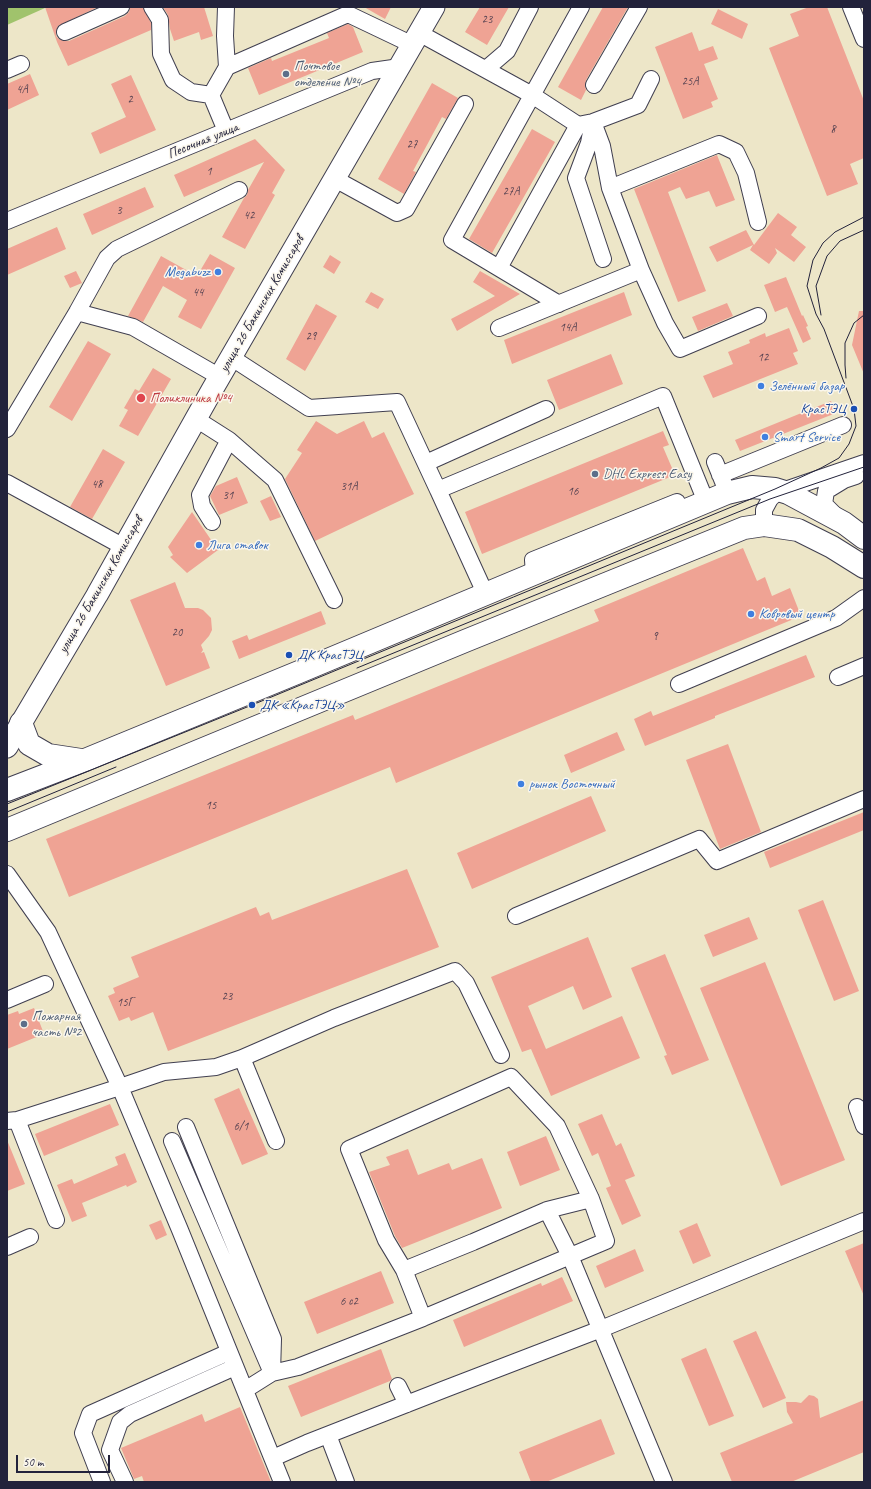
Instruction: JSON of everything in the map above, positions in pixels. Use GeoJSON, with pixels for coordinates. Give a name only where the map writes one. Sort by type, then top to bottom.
{"type":"FeatureCollection","features":[{"type":"Feature","properties":{"kind":"highway"},"geometry":{"type":"LineString","coordinates":[[7,790],[85,760],[534,574],[704,497],[721,476],[752,487],[775,489],[776,495],[788,493],[844,524],[864,538]]}},
{"type":"Feature","properties":{"kind":"highway"},"geometry":{"type":"LineString","coordinates":[[7,830],[744,528],[764,525],[798,530],[832,547],[864,567]]}},
{"type":"Feature","properties":{"kind":"highway"},"geometry":{"type":"LineString","coordinates":[[21,723],[29,744],[35,748],[48,755],[85,760]]}},
{"type":"Feature","properties":{"kind":"main road","name":"улица 26 Бакинских Комиссаров"},"geometry":{"type":"LineString","coordinates":[[7,747],[124,547],[220,377],[434,7]]}},
{"type":"Feature","properties":{"kind":"street"},"geometry":{"type":"LineString","coordinates":[[65,32],[121,7]]}},
{"type":"Feature","properties":{"kind":"street"},"geometry":{"type":"LineString","coordinates":[[152,7],[160,20],[161,54],[173,80],[191,92],[211,95]]}},
{"type":"Feature","properties":{"kind":"street"},"geometry":{"type":"LineString","coordinates":[[211,95],[227,67],[225,36],[226,7]]}},
{"type":"Feature","properties":{"kind":"street"},"geometry":{"type":"LineString","coordinates":[[486,70],[507,51],[530,7]]}},
{"type":"Feature","properties":{"kind":"street"},"geometry":{"type":"LineString","coordinates":[[559,304],[452,240],[581,7]]}},
{"type":"Feature","properties":{"kind":"street"},"geometry":{"type":"LineString","coordinates":[[594,85],[639,7]]}},
{"type":"Feature","properties":{"kind":"street"},"geometry":{"type":"LineString","coordinates":[[851,7],[864,39]]}},
{"type":"Feature","properties":{"kind":"street"},"geometry":{"type":"LineString","coordinates":[[227,67],[346,10],[486,70],[585,124],[602,146],[610,188],[641,270],[665,323],[680,349],[758,316]]}},
{"type":"Feature","properties":{"kind":"street","name":"Песочная улица"},"geometry":{"type":"LineString","coordinates":[[9,216],[226,131],[372,71],[400,67]]}},
{"type":"Feature","properties":{"kind":"street"},"geometry":{"type":"LineString","coordinates":[[499,268],[585,124],[638,105],[651,78]]}},
{"type":"Feature","properties":{"kind":"street"},"geometry":{"type":"LineString","coordinates":[[211,95],[226,131]]}},
{"type":"Feature","properties":{"kind":"street"},"geometry":{"type":"LineString","coordinates":[[335,179],[397,213],[406,209],[465,104]]}},
{"type":"Feature","properties":{"kind":"street"},"geometry":{"type":"LineString","coordinates":[[585,124],[589,143],[576,178],[603,259]]}},
{"type":"Feature","properties":{"kind":"street"},"geometry":{"type":"LineString","coordinates":[[610,188],[719,144],[736,152],[746,173],[758,222]]}},
{"type":"Feature","properties":{"kind":"street"},"geometry":{"type":"LineString","coordinates":[[7,428],[78,312],[107,258],[117,249],[239,190]]}},
{"type":"Feature","properties":{"kind":"street"},"geometry":{"type":"LineString","coordinates":[[499,328],[641,270]]}},
{"type":"Feature","properties":{"kind":"street"},"geometry":{"type":"LineString","coordinates":[[78,312],[133,328],[220,377]]}},
{"type":"Feature","properties":{"kind":"street"},"geometry":{"type":"LineString","coordinates":[[232,358],[309,408],[397,402],[475,568],[485,593]]}},
{"type":"Feature","properties":{"kind":"street"},"geometry":{"type":"LineString","coordinates":[[438,490],[663,396],[704,497]]}},
{"type":"Feature","properties":{"kind":"street"},"geometry":{"type":"LineString","coordinates":[[426,463],[546,409]]}},
{"type":"Feature","properties":{"kind":"street"},"geometry":{"type":"LineString","coordinates":[[196,419],[229,440],[275,480],[334,600]]}},
{"type":"Feature","properties":{"kind":"street"},"geometry":{"type":"LineString","coordinates":[[721,476],[843,425]]}},
{"type":"Feature","properties":{"kind":"street"},"geometry":{"type":"LineString","coordinates":[[212,522],[202,506],[200,495],[229,440]]}},
{"type":"Feature","properties":{"kind":"street"},"geometry":{"type":"LineString","coordinates":[[764,525],[764,510],[776,495],[864,463]]}},
{"type":"Feature","properties":{"kind":"street"},"geometry":{"type":"LineString","coordinates":[[844,524],[824,504],[826,491],[844,480],[864,473]]}},
{"type":"Feature","properties":{"kind":"street"},"geometry":{"type":"LineString","coordinates":[[7,483],[124,547]]}},
{"type":"Feature","properties":{"kind":"street"},"geometry":{"type":"LineString","coordinates":[[679,684],[836,618],[864,598]]}},
{"type":"Feature","properties":{"kind":"street"},"geometry":{"type":"LineString","coordinates":[[838,677],[864,666]]}},
{"type":"Feature","properties":{"kind":"street"},"geometry":{"type":"LineString","coordinates":[[516,916],[699,839],[717,861],[864,799]]}},
{"type":"Feature","properties":{"kind":"street"},"geometry":{"type":"LineString","coordinates":[[7,874],[48,932],[120,1086],[282,1482]]}},
{"type":"Feature","properties":{"kind":"street"},"geometry":{"type":"LineString","coordinates":[[56,1220],[12,1120],[164,1072],[216,1067],[242,1058],[334,1018],[455,971],[466,983],[501,1055]]}},
{"type":"Feature","properties":{"kind":"street"},"geometry":{"type":"LineString","coordinates":[[7,1000],[45,984]]}},
{"type":"Feature","properties":{"kind":"street"},"geometry":{"type":"LineString","coordinates":[[242,1058],[276,1141]]}},
{"type":"Feature","properties":{"kind":"street"},"geometry":{"type":"LineString","coordinates":[[245,1390],[272,1373],[298,1367],[423,1318],[606,1241],[591,1199],[557,1126],[511,1077],[349,1149],[386,1240],[404,1270],[423,1318]]}},
{"type":"Feature","properties":{"kind":"street"},"geometry":{"type":"LineString","coordinates":[[857,1107],[864,1126]]}},
{"type":"Feature","properties":{"kind":"street"},"geometry":{"type":"LineString","coordinates":[[186,1127],[273,1339],[272,1373]]}},
{"type":"Feature","properties":{"kind":"street"},"geometry":{"type":"LineString","coordinates":[[172,1141],[272,1373]]}},
{"type":"Feature","properties":{"kind":"street"},"geometry":{"type":"LineString","coordinates":[[404,1270],[547,1210],[591,1199]]}},
{"type":"Feature","properties":{"kind":"street"},"geometry":{"type":"LineString","coordinates":[[547,1210],[570,1256],[664,1482]]}},
{"type":"Feature","properties":{"kind":"street"},"geometry":{"type":"LineString","coordinates":[[273,1458],[407,1404],[601,1329],[864,1221]]}},
{"type":"Feature","properties":{"kind":"street"},"geometry":{"type":"LineString","coordinates":[[7,1247],[30,1237]]}},
{"type":"Feature","properties":{"kind":"street"},"geometry":{"type":"LineString","coordinates":[[102,1482],[84,1433],[90,1414],[229,1352]]}},
{"type":"Feature","properties":{"kind":"street"},"geometry":{"type":"LineString","coordinates":[[125,1482],[110,1450],[120,1422],[130,1414],[235,1367]]}},
{"type":"Feature","properties":{"kind":"street"},"geometry":{"type":"LineString","coordinates":[[398,1386],[407,1404]]}},
{"type":"Feature","properties":{"kind":"street"},"geometry":{"type":"LineString","coordinates":[[328,1436],[346,1482]]}},
{"type":"Feature","properties":{"kind":"green space"},"geometry":{"type":"Polygon","coordinates":[[[7,7],[45,7],[45,8],[7,25],[7,7]]]}},
{"type":"Feature","properties":{"kind":"building"},"geometry":{"type":"Polygon","coordinates":[[[45,7],[98,7],[58,26],[56,36],[64,41],[69,41],[125,16],[129,12],[130,7],[143,7],[151,23],[151,30],[68,66],[57,42],[45,7]]]}},
{"type":"Feature","properties":{"kind":"building"},"geometry":{"type":"Polygon","coordinates":[[[163,7],[204,7],[213,36],[201,40],[199,32],[174,41],[168,15],[163,7]]]}},
{"type":"Feature","properties":{"kind":"building"},"geometry":{"type":"Polygon","coordinates":[[[364,7],[391,7],[385,19],[364,7]]]}},
{"type":"Feature","properties":{"kind":"building"},"geometry":{"type":"Polygon","coordinates":[[[480,7],[509,7],[487,45],[465,32],[480,7]]]}},
{"type":"Feature","properties":{"kind":"building"},"geometry":{"type":"Polygon","coordinates":[[[603,7],[628,7],[586,80],[586,90],[581,100],[558,87],[603,7]]]}},
{"type":"Feature","properties":{"kind":"building"},"geometry":{"type":"Polygon","coordinates":[[[809,7],[827,7],[864,101],[864,158],[850,164],[858,184],[827,196],[769,48],[799,36],[790,14],[809,7]]]}},
{"type":"Feature","properties":{"kind":"building"},"geometry":{"type":"Polygon","coordinates":[[[718,9],[748,24],[742,39],[711,24],[718,9]]]}},
{"type":"Feature","properties":{"kind":"building"},"geometry":{"type":"Polygon","coordinates":[[[348,24],[353,27],[363,52],[259,95],[248,68],[271,58],[272,61],[329,38],[327,33],[348,24]]]}},
{"type":"Feature","properties":{"kind":"building"},"geometry":{"type":"Polygon","coordinates":[[[692,32],[699,51],[713,46],[718,59],[704,64],[718,99],[711,102],[713,107],[683,119],[655,47],[692,32]]]}},
{"type":"Feature","properties":{"kind":"building"},"geometry":{"type":"Polygon","coordinates":[[[30,74],[39,95],[7,110],[7,84],[30,74]]]}},
{"type":"Feature","properties":{"kind":"building"},"geometry":{"type":"Polygon","coordinates":[[[131,75],[156,130],[100,154],[91,133],[126,117],[111,84],[131,75]]]}},
{"type":"Feature","properties":{"kind":"building"},"geometry":{"type":"Polygon","coordinates":[[[432,83],[458,98],[446,119],[442,117],[413,171],[416,172],[404,194],[378,179],[432,83]]]}},
{"type":"Feature","properties":{"kind":"building"},"geometry":{"type":"Polygon","coordinates":[[[532,129],[555,142],[492,253],[469,239],[532,129]]]}},
{"type":"Feature","properties":{"kind":"building"},"geometry":{"type":"Polygon","coordinates":[[[255,139],[285,170],[272,193],[275,195],[245,249],[222,237],[247,195],[248,190],[264,162],[184,197],[174,175],[255,139]]]}},
{"type":"Feature","properties":{"kind":"building"},"geometry":{"type":"Polygon","coordinates":[[[717,155],[735,200],[716,207],[709,191],[686,199],[680,187],[668,192],[706,291],[678,302],[634,189],[717,155]]]}},
{"type":"Feature","properties":{"kind":"building"},"geometry":{"type":"Polygon","coordinates":[[[145,187],[154,207],[92,235],[83,214],[145,187]]]}},
{"type":"Feature","properties":{"kind":"building"},"geometry":{"type":"Polygon","coordinates":[[[778,213],[797,227],[791,235],[806,247],[794,262],[775,248],[777,253],[769,264],[750,250],[753,245],[717,262],[709,247],[746,230],[754,245],[778,213]]]}},
{"type":"Feature","properties":{"kind":"building"},"geometry":{"type":"Polygon","coordinates":[[[57,227],[66,249],[7,275],[7,249],[57,227]]]}},
{"type":"Feature","properties":{"kind":"building"},"geometry":{"type":"Polygon","coordinates":[[[210,254],[235,268],[201,329],[178,317],[187,300],[163,286],[143,322],[128,316],[161,256],[197,276],[210,254]]]}},
{"type":"Feature","properties":{"kind":"building"},"geometry":{"type":"Polygon","coordinates":[[[330,255],[341,262],[334,274],[323,267],[330,255]]]}},
{"type":"Feature","properties":{"kind":"building"},"geometry":{"type":"Polygon","coordinates":[[[76,271],[82,283],[70,288],[64,276],[76,271]]]}},
{"type":"Feature","properties":{"kind":"building"},"geometry":{"type":"Polygon","coordinates":[[[480,271],[520,294],[457,331],[451,319],[495,296],[473,282],[480,271]]]}},
{"type":"Feature","properties":{"kind":"building"},"geometry":{"type":"Polygon","coordinates":[[[786,277],[802,316],[803,315],[808,326],[806,327],[811,339],[803,343],[787,307],[775,312],[764,285],[786,277]]]}},
{"type":"Feature","properties":{"kind":"building"},"geometry":{"type":"Polygon","coordinates":[[[371,292],[384,299],[378,309],[365,302],[371,292]]]}},
{"type":"Feature","properties":{"kind":"building"},"geometry":{"type":"Polygon","coordinates":[[[624,292],[632,315],[512,364],[504,340],[624,292]]]}},
{"type":"Feature","properties":{"kind":"building"},"geometry":{"type":"Polygon","coordinates":[[[727,303],[733,316],[698,331],[692,317],[727,303]]]}},
{"type":"Feature","properties":{"kind":"building"},"geometry":{"type":"Polygon","coordinates":[[[316,304],[337,316],[305,371],[286,359],[316,304]]]}},
{"type":"Feature","properties":{"kind":"building"},"geometry":{"type":"Polygon","coordinates":[[[859,311],[864,311],[864,374],[852,345],[859,311]]]}},
{"type":"Feature","properties":{"kind":"building"},"geometry":{"type":"Polygon","coordinates":[[[789,328],[798,351],[793,353],[798,364],[713,398],[703,376],[733,364],[728,352],[750,343],[749,340],[765,333],[766,337],[789,328]]]}},
{"type":"Feature","properties":{"kind":"building"},"geometry":{"type":"Polygon","coordinates":[[[88,341],[111,354],[72,421],[49,407],[88,341]]]}},
{"type":"Feature","properties":{"kind":"building"},"geometry":{"type":"Polygon","coordinates":[[[611,354],[623,384],[559,410],[547,380],[611,354]]]}},
{"type":"Feature","properties":{"kind":"building"},"geometry":{"type":"Polygon","coordinates":[[[153,368],[171,379],[138,436],[119,426],[128,410],[124,408],[135,389],[139,391],[153,368]]]}},
{"type":"Feature","properties":{"kind":"building"},"geometry":{"type":"Polygon","coordinates":[[[831,401],[836,413],[740,451],[735,440],[831,401]]]}},
{"type":"Feature","properties":{"kind":"building"},"geometry":{"type":"Polygon","coordinates":[[[316,421],[337,434],[364,421],[372,438],[384,432],[414,494],[315,541],[285,479],[302,453],[297,450],[316,421]]]}},
{"type":"Feature","properties":{"kind":"building"},"geometry":{"type":"Polygon","coordinates":[[[663,431],[669,445],[663,447],[675,475],[482,554],[465,512],[663,431]]]}},
{"type":"Feature","properties":{"kind":"building"},"geometry":{"type":"Polygon","coordinates":[[[103,449],[125,462],[92,519],[70,507],[103,449]]]}},
{"type":"Feature","properties":{"kind":"building"},"geometry":{"type":"Polygon","coordinates":[[[237,477],[248,503],[219,515],[210,496],[216,486],[237,477]]]}},
{"type":"Feature","properties":{"kind":"building"},"geometry":{"type":"Polygon","coordinates":[[[271,496],[281,517],[270,521],[260,501],[271,496]]]}},
{"type":"Feature","properties":{"kind":"building"},"geometry":{"type":"Polygon","coordinates":[[[192,512],[218,550],[187,573],[170,557],[173,555],[168,547],[192,512]]]}},
{"type":"Feature","properties":{"kind":"building"},"geometry":{"type":"Polygon","coordinates":[[[743,548],[757,581],[765,577],[772,596],[790,588],[801,616],[396,783],[390,767],[69,897],[46,839],[353,715],[355,720],[599,621],[594,610],[743,548]]]}},
{"type":"Feature","properties":{"kind":"building"},"geometry":{"type":"Polygon","coordinates":[[[175,582],[185,608],[198,608],[203,610],[211,618],[212,630],[201,645],[203,650],[201,653],[204,652],[210,668],[166,686],[130,600],[175,582]]]}},
{"type":"Feature","properties":{"kind":"building"},"geometry":{"type":"Polygon","coordinates":[[[321,611],[326,624],[239,659],[232,641],[247,635],[249,640],[321,611]]]}},
{"type":"Feature","properties":{"kind":"building"},"geometry":{"type":"Polygon","coordinates":[[[806,655],[815,677],[715,716],[715,718],[645,746],[634,719],[651,711],[653,716],[806,655]]]}},
{"type":"Feature","properties":{"kind":"building"},"geometry":{"type":"Polygon","coordinates":[[[617,732],[625,750],[571,773],[564,755],[617,732]]]}},
{"type":"Feature","properties":{"kind":"building"},"geometry":{"type":"Polygon","coordinates":[[[728,744],[761,832],[720,849],[686,760],[728,744]]]}},
{"type":"Feature","properties":{"kind":"building"},"geometry":{"type":"Polygon","coordinates":[[[591,796],[606,831],[472,889],[457,853],[591,796]]]}},
{"type":"Feature","properties":{"kind":"building"},"geometry":{"type":"Polygon","coordinates":[[[864,812],[864,830],[770,868],[764,852],[864,812]]]}},
{"type":"Feature","properties":{"kind":"building"},"geometry":{"type":"Polygon","coordinates":[[[407,869],[439,947],[168,1051],[153,1012],[131,1021],[129,1017],[119,1021],[108,996],[115,993],[113,988],[139,977],[131,957],[256,907],[260,916],[269,912],[272,920],[407,869]]]}},
{"type":"Feature","properties":{"kind":"building"},"geometry":{"type":"Polygon","coordinates":[[[823,900],[859,991],[834,1001],[798,910],[823,900]]]}},
{"type":"Feature","properties":{"kind":"building"},"geometry":{"type":"Polygon","coordinates":[[[749,917],[758,939],[713,957],[704,935],[749,917]]]}},
{"type":"Feature","properties":{"kind":"building"},"geometry":{"type":"Polygon","coordinates":[[[588,937],[612,997],[583,1010],[573,986],[528,1006],[546,1049],[622,1016],[640,1058],[551,1096],[531,1049],[522,1052],[491,977],[588,937]]]}},
{"type":"Feature","properties":{"kind":"building"},"geometry":{"type":"Polygon","coordinates":[[[665,954],[709,1060],[672,1075],[664,1056],[667,1055],[631,968],[665,954]]]}},
{"type":"Feature","properties":{"kind":"building"},"geometry":{"type":"Polygon","coordinates":[[[765,962],[845,1160],[781,1186],[700,988],[765,962]]]}},
{"type":"Feature","properties":{"kind":"building","name":"Пожарная часть №2"},"geometry":{"type":"Polygon","coordinates":[[[34,1008],[44,1034],[7,1049],[7,1015],[18,1011],[19,1014],[34,1008]]]}},
{"type":"Feature","properties":{"kind":"building"},"geometry":{"type":"Polygon","coordinates":[[[239,1088],[268,1154],[242,1165],[214,1099],[239,1088]]]}},
{"type":"Feature","properties":{"kind":"building"},"geometry":{"type":"Polygon","coordinates":[[[110,1104],[119,1125],[44,1156],[35,1134],[110,1104]]]}},
{"type":"Feature","properties":{"kind":"building"},"geometry":{"type":"Polygon","coordinates":[[[602,1114],[616,1146],[621,1143],[635,1176],[625,1180],[641,1216],[622,1225],[606,1188],[611,1186],[598,1153],[592,1156],[578,1124],[602,1114]]]}},
{"type":"Feature","properties":{"kind":"building"},"geometry":{"type":"Polygon","coordinates":[[[546,1136],[560,1170],[520,1186],[507,1152],[546,1136]]]}},
{"type":"Feature","properties":{"kind":"building"},"geometry":{"type":"Polygon","coordinates":[[[7,1140],[25,1184],[7,1191],[7,1140]]]}},
{"type":"Feature","properties":{"kind":"building"},"geometry":{"type":"Polygon","coordinates":[[[408,1149],[418,1175],[449,1163],[452,1170],[482,1158],[502,1208],[402,1248],[395,1236],[369,1172],[390,1165],[386,1157],[408,1149]]]}},
{"type":"Feature","properties":{"kind":"building"},"geometry":{"type":"Polygon","coordinates":[[[125,1153],[137,1182],[82,1203],[87,1216],[72,1222],[57,1185],[72,1179],[74,1184],[118,1165],[115,1157],[125,1153]]]}},
{"type":"Feature","properties":{"kind":"building"},"geometry":{"type":"Polygon","coordinates":[[[161,1220],[167,1235],[156,1240],[149,1225],[161,1220]]]}},
{"type":"Feature","properties":{"kind":"building"},"geometry":{"type":"Polygon","coordinates":[[[697,1223],[711,1256],[693,1264],[679,1231],[697,1223]]]}},
{"type":"Feature","properties":{"kind":"building"},"geometry":{"type":"Polygon","coordinates":[[[864,1243],[864,1296],[845,1251],[864,1243]]]}},
{"type":"Feature","properties":{"kind":"building"},"geometry":{"type":"Polygon","coordinates":[[[635,1249],[644,1271],[605,1288],[596,1266],[635,1249]]]}},
{"type":"Feature","properties":{"kind":"building"},"geometry":{"type":"Polygon","coordinates":[[[381,1271],[394,1303],[317,1334],[304,1302],[381,1271]]]}},
{"type":"Feature","properties":{"kind":"building"},"geometry":{"type":"Polygon","coordinates":[[[562,1277],[573,1301],[464,1347],[453,1320],[541,1283],[542,1286],[562,1277]]]}},
{"type":"Feature","properties":{"kind":"building"},"geometry":{"type":"Polygon","coordinates":[[[756,1331],[786,1398],[763,1408],[733,1341],[756,1331]]]}},
{"type":"Feature","properties":{"kind":"building"},"geometry":{"type":"Polygon","coordinates":[[[706,1348],[734,1416],[709,1426],[681,1359],[706,1348]]]}},
{"type":"Feature","properties":{"kind":"building"},"geometry":{"type":"Polygon","coordinates":[[[381,1349],[392,1379],[390,1381],[301,1417],[288,1386],[381,1349]]]}},
{"type":"Feature","properties":{"kind":"building"},"geometry":{"type":"Polygon","coordinates":[[[809,1395],[818,1399],[820,1418],[864,1400],[864,1452],[791,1482],[732,1482],[720,1453],[793,1423],[787,1412],[786,1402],[801,1403],[809,1395]]]}},
{"type":"Feature","properties":{"kind":"building"},"geometry":{"type":"Polygon","coordinates":[[[240,1407],[271,1482],[144,1482],[142,1476],[134,1479],[121,1448],[202,1414],[205,1422],[240,1407]]]}},
{"type":"Feature","properties":{"kind":"building"},"geometry":{"type":"Polygon","coordinates":[[[601,1419],[615,1454],[546,1482],[531,1482],[519,1452],[601,1419]]]}},
{"type":"Feature","properties":{"kind":"tram line"},"geometry":{"type":"LineString","coordinates":[[7,804],[252,705],[775,489],[839,458],[849,444],[856,426],[854,409],[824,329],[816,314],[807,286],[813,260],[823,243],[835,232],[864,217]]}},
{"type":"Feature","properties":{"kind":"tram line"},"geometry":{"type":"LineString","coordinates":[[821,315],[816,286],[827,256],[840,241],[864,230]]}},
{"type":"Feature","properties":{"kind":"tram line"},"geometry":{"type":"LineString","coordinates":[[846,378],[845,343],[854,323],[864,315]]}},
{"type":"Feature","properties":{"kind":"tram line"},"geometry":{"type":"LineString","coordinates":[[357,668],[770,499],[864,467]]}},
{"type":"Feature","properties":{"kind":"tram line"},"geometry":{"type":"LineString","coordinates":[[7,812],[116,767]]}},
{"type":"Feature","properties":{"kind":"place","name":"Почтовое отделение №4"},"geometry":{"type":"Point","coordinates":[286,74]}},
{"type":"Feature","properties":{"kind":"place","name":"Megabuzz"},"geometry":{"type":"Point","coordinates":[218,272]}},
{"type":"Feature","properties":{"kind":"place","name":"Зелённый базар"},"geometry":{"type":"Point","coordinates":[761,386]}},
{"type":"Feature","properties":{"kind":"place","name":"Поликлиника №4"},"geometry":{"type":"Point","coordinates":[141,398]}},
{"type":"Feature","properties":{"kind":"place","name":"КрасТЭЦ"},"geometry":{"type":"Point","coordinates":[854,409]}},
{"type":"Feature","properties":{"kind":"place","name":"Smart Service"},"geometry":{"type":"Point","coordinates":[765,437]}},
{"type":"Feature","properties":{"kind":"place","name":"DHL Express Easy"},"geometry":{"type":"Point","coordinates":[595,474]}},
{"type":"Feature","properties":{"kind":"place","name":"Лига ставок"},"geometry":{"type":"Point","coordinates":[199,545]}},
{"type":"Feature","properties":{"kind":"place","name":"Ковровый центр"},"geometry":{"type":"Point","coordinates":[751,614]}},
{"type":"Feature","properties":{"kind":"place","name":"ДК КрасТЭЦ"},"geometry":{"type":"Point","coordinates":[289,655]}},
{"type":"Feature","properties":{"kind":"place","name":"ДК «КрасТЭЦ»"},"geometry":{"type":"Point","coordinates":[252,705]}},
{"type":"Feature","properties":{"kind":"place","name":"рынок Восточный"},"geometry":{"type":"Point","coordinates":[521,784]}},
{"type":"Feature","properties":{"kind":"place","name":"Пожарная часть №2"},"geometry":{"type":"Point","coordinates":[24,1024]}}]}
